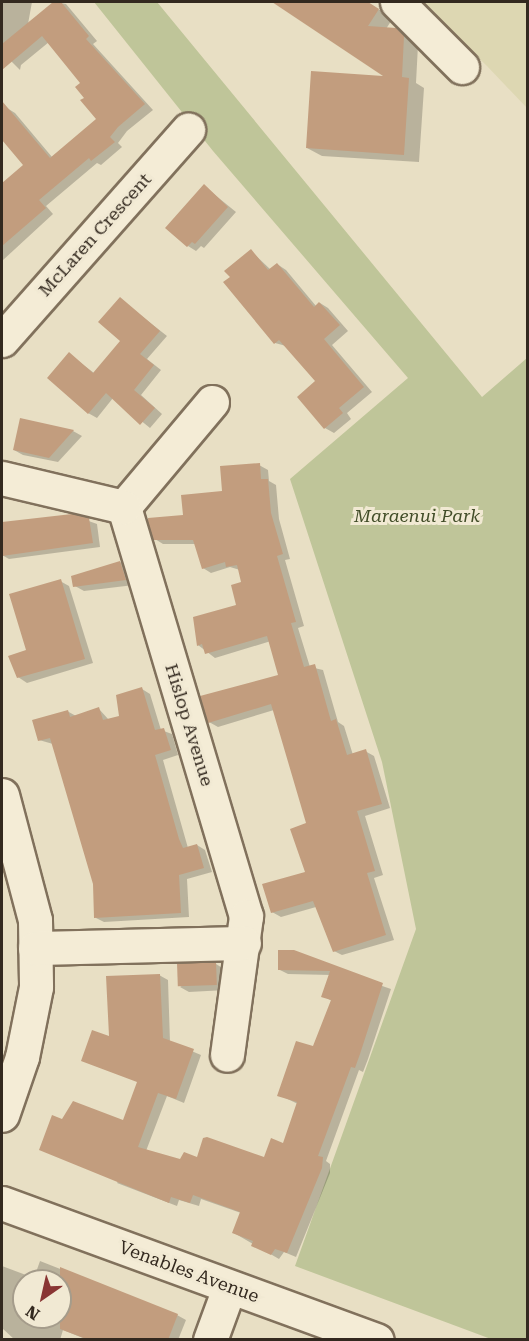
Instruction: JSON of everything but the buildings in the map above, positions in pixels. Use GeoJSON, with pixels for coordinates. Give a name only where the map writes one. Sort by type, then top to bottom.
{"type":"FeatureCollection","features":[{"type":"Feature","properties":{"kind":"street"},"geometry":{"type":"LineString","coordinates":[[397,2],[462,67]]}},
{"type":"Feature","properties":{"kind":"street","name":"McLaren Crescent"},"geometry":{"type":"LineString","coordinates":[[2,340],[188,130]]}},
{"type":"Feature","properties":{"kind":"street"},"geometry":{"type":"LineString","coordinates":[[2,478],[124,507],[212,402]]}},
{"type":"Feature","properties":{"kind":"street","name":"Hislop Avenue"},"geometry":{"type":"LineString","coordinates":[[124,507],[246,916],[244,943],[226,1055]]}},
{"type":"Feature","properties":{"kind":"street"},"geometry":{"type":"LineString","coordinates":[[2,795],[25,875],[35,920],[36,987],[30,1020],[2,1115]]}},
{"type":"Feature","properties":{"kind":"street"},"geometry":{"type":"LineString","coordinates":[[35,948],[244,943]]}},
{"type":"Feature","properties":{"kind":"street","name":"Venables Avenue"},"geometry":{"type":"LineString","coordinates":[[2,1203],[229,1288],[377,1340]]}},
{"type":"Feature","properties":{"kind":"street"},"geometry":{"type":"LineString","coordinates":[[210,1340],[229,1288]]}},
{"type":"Feature","properties":{"kind":"shaded area"},"geometry":{"type":"Polygon","coordinates":[[[421,2],[527,2],[527,108],[487,66],[421,2]]]}},
{"type":"Feature","properties":{"kind":"green space","name":"Maraenui Park"},"geometry":{"type":"Polygon","coordinates":[[[94,2],[157,2],[482,397],[527,358],[527,1339],[491,1339],[295,1266],[416,929],[382,762],[290,479],[408,378],[213,151],[94,2]]]}}]}
